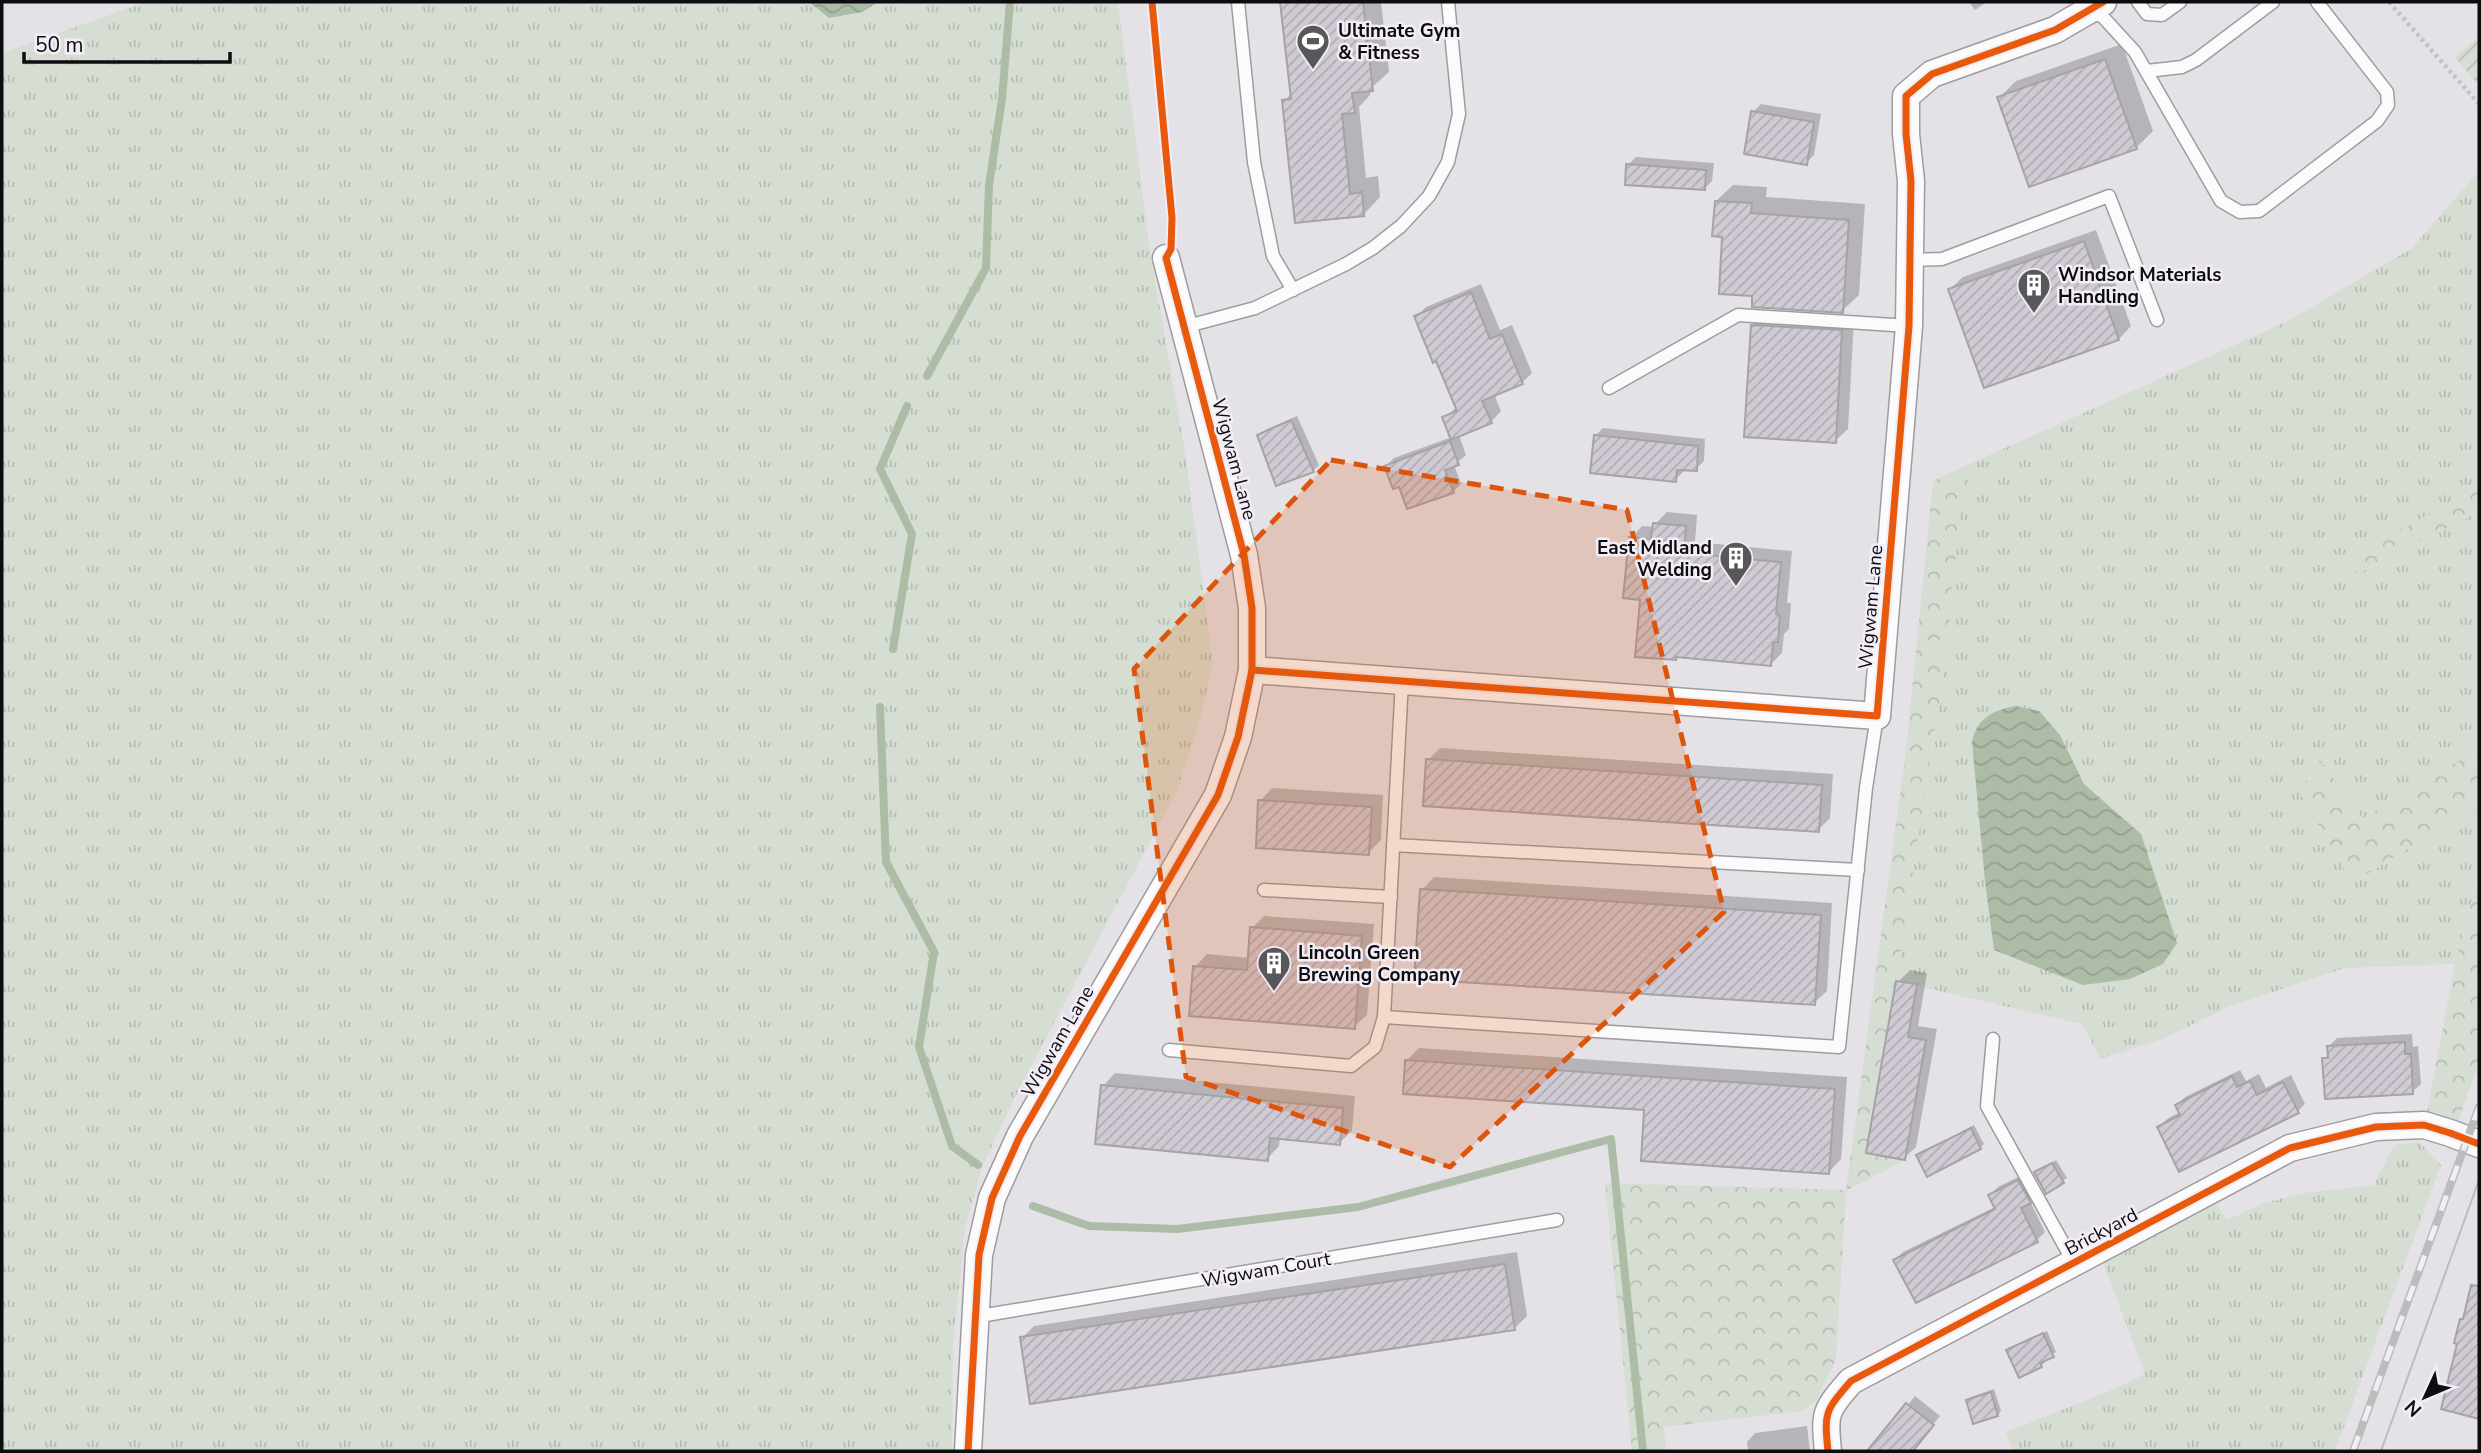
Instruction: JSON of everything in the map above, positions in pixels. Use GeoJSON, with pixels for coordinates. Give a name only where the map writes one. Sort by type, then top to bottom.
{"type":"FeatureCollection","features":[{"type":"Feature","properties":{"kind":"street","name":"Wigwam Lane"},"geometry":{"type":"LineString","coordinates":[[1877,716],[1909,326],[1911,181],[1906,134],[1906,96],[1932,75],[2055,30],[2095,7]]}},
{"type":"Feature","properties":{"kind":"street","name":"Wigwam Lane"},"geometry":{"type":"LineString","coordinates":[[968,1451],[979,1255],[992,1198],[1020,1136],[1218,795],[1238,737],[1252,670],[1252,608],[1244,555],[1166,258]]}},
{"type":"Feature","properties":{"kind":"street"},"geometry":{"type":"LineString","coordinates":[[1252,670],[1877,716]]}},
{"type":"Feature","properties":{"kind":"street","name":"Brickyard"},"geometry":{"type":"LineString","coordinates":[[1828,1451],[1825,1419],[1835,1399],[1851,1381],[2290,1148],[2376,1127],[2424,1125],[2479,1144]]}},
{"type":"Feature","properties":{"kind":"lane"},"geometry":{"type":"LineString","coordinates":[[1238,2],[1254,162],[1273,256],[1293,290]]}},
{"type":"Feature","properties":{"kind":"lane"},"geometry":{"type":"LineString","coordinates":[[1184,327],[1255,308],[1373,248],[1401,226],[1429,196],[1448,162],[1459,114],[1448,2]]}},
{"type":"Feature","properties":{"kind":"lane"},"geometry":{"type":"LineString","coordinates":[[2138,2],[2147,15],[2162,15],[2180,2]]}},
{"type":"Feature","properties":{"kind":"lane"},"geometry":{"type":"LineString","coordinates":[[2147,71],[2182,67],[2196,60],[2273,2]]}},
{"type":"Feature","properties":{"kind":"lane"},"geometry":{"type":"LineString","coordinates":[[2095,7],[2135,52],[2221,201],[2240,212],[2259,211],[2377,121],[2388,105],[2387,92],[2317,2]]}},
{"type":"Feature","properties":{"kind":"lane"},"geometry":{"type":"LineString","coordinates":[[1910,260],[1941,259],[2109,196],[2157,320]]}},
{"type":"Feature","properties":{"kind":"lane"},"geometry":{"type":"LineString","coordinates":[[1609,388],[1738,316],[1909,326]]}},
{"type":"Feature","properties":{"kind":"lane"},"geometry":{"type":"LineString","coordinates":[[1169,1050],[1351,1066],[1374,1047],[1384,1017],[1402,681]]}},
{"type":"Feature","properties":{"kind":"lane"},"geometry":{"type":"LineString","coordinates":[[1384,1017],[1839,1047],[1877,716]]}},
{"type":"Feature","properties":{"kind":"lane"},"geometry":{"type":"LineString","coordinates":[[1393,845],[1858,870]]}},
{"type":"Feature","properties":{"kind":"lane"},"geometry":{"type":"LineString","coordinates":[[1264,890],[1391,897]]}},
{"type":"Feature","properties":{"kind":"lane"},"geometry":{"type":"LineString","coordinates":[[1993,1039],[1987,1106],[2074,1263]]}},
{"type":"Feature","properties":{"kind":"lane","name":"Wigwam Court"},"geometry":{"type":"LineString","coordinates":[[974,1317],[1557,1220]]}},
{"type":"Feature","properties":{"kind":"path"},"geometry":{"type":"LineString","coordinates":[[2389,2],[2479,104]]}},
{"type":"Feature","properties":{"kind":"highlighted area"},"geometry":{"type":"Polygon","coordinates":[[[1331,460],[1627,510],[1724,912],[1450,1167],[1186,1077],[1134,669],[1331,460]]]}},
{"type":"Feature","properties":{"kind":"green space"},"geometry":{"type":"Polygon","coordinates":[[[146,2],[1118,2],[1150,252],[1185,452],[1213,663],[1199,724],[1176,793],[1019,1089],[983,1165],[965,1228],[953,1345],[952,1451],[2,1451],[2,53],[146,2]]]}},
{"type":"Feature","properties":{"kind":"green space"},"geometry":{"type":"Polygon","coordinates":[[[2479,36],[2479,86],[2455,57],[2479,36]]]}},
{"type":"Feature","properties":{"kind":"green space"},"geometry":{"type":"Polygon","coordinates":[[[2479,171],[2479,488],[2351,557],[2357,574],[2479,512],[2479,749],[2363,819],[2320,761],[2352,883],[2479,805],[2479,875],[2455,964],[2345,968],[2228,1007],[2165,1038],[2100,1059],[2082,1024],[1896,981],[1944,671],[1965,466],[2288,321],[2412,248],[2479,171]]]}},
{"type":"Feature","properties":{"kind":"green space"},"geometry":{"type":"Polygon","coordinates":[[[1965,466],[1944,671],[1896,981],[1866,1153],[1905,1160],[1846,1191],[1836,1359],[1816,1401],[1802,1411],[1664,1427],[1666,1451],[1632,1451],[1605,1183],[1846,1190],[1906,750],[1933,481],[1965,466]]]}},
{"type":"Feature","properties":{"kind":"green space"},"geometry":{"type":"Polygon","coordinates":[[[2479,488],[2479,512],[2356,574],[2350,556],[2479,488]]]}},
{"type":"Feature","properties":{"kind":"green space"},"geometry":{"type":"Polygon","coordinates":[[[2479,749],[2479,805],[2352,883],[2299,792],[2320,760],[2363,819],[2479,749]]]}},
{"type":"Feature","properties":{"kind":"green space"},"geometry":{"type":"Polygon","coordinates":[[[2479,875],[2479,1062],[2458,1122],[2427,1111],[2455,964],[2479,875]]]}},
{"type":"Feature","properties":{"kind":"green space"},"geometry":{"type":"Polygon","coordinates":[[[2419,1142],[2441,1165],[2335,1451],[2013,1451],[2006,1432],[2145,1374],[2101,1257],[2213,1198],[2227,1220],[2264,1203],[2304,1193],[2374,1185],[2394,1145],[2419,1142]]]}},
{"type":"Feature","properties":{"kind":"water"},"geometry":{"type":"Polygon","coordinates":[[[809,2],[878,2],[862,12],[829,18],[809,2]]]}},
{"type":"Feature","properties":{"kind":"water"},"geometry":{"type":"Polygon","coordinates":[[[2016,706],[2039,711],[2060,735],[2084,784],[2141,834],[2177,943],[2163,964],[2130,979],[2083,985],[1994,950],[1972,742],[1978,727],[1987,716],[2016,706]]]}},
{"type":"Feature","properties":{"kind":"building"},"geometry":{"type":"Polygon","coordinates":[[[1280,2],[1363,2],[1373,91],[1352,93],[1355,113],[1342,114],[1350,194],[1362,192],[1364,216],[1295,223],[1282,100],[1291,99],[1280,2]]]}},
{"type":"Feature","properties":{"kind":"building"},"geometry":{"type":"Polygon","coordinates":[[[2105,59],[2137,149],[2029,187],[1997,97],[2105,59]]]}},
{"type":"Feature","properties":{"kind":"building"},"geometry":{"type":"Polygon","coordinates":[[[1751,111],[1814,122],[1807,165],[1744,154],[1751,111]]]}},
{"type":"Feature","properties":{"kind":"building"},"geometry":{"type":"Polygon","coordinates":[[[1626,164],[1706,170],[1705,190],[1625,185],[1626,164]]]}},
{"type":"Feature","properties":{"kind":"building"},"geometry":{"type":"Polygon","coordinates":[[[1715,201],[1752,203],[1751,213],[1849,220],[1843,313],[1752,307],[1752,296],[1719,294],[1722,237],[1712,236],[1715,201]]]}},
{"type":"Feature","properties":{"kind":"building","name":"Windsor Materials Handling"},"geometry":{"type":"Polygon","coordinates":[[[2084,241],[2119,340],[1984,388],[1948,289],[2084,241]]]}},
{"type":"Feature","properties":{"kind":"building"},"geometry":{"type":"Polygon","coordinates":[[[1471,292],[1490,339],[1502,334],[1523,384],[1482,401],[1492,423],[1451,440],[1442,417],[1457,411],[1414,316],[1471,292]]]}},
{"type":"Feature","properties":{"kind":"building"},"geometry":{"type":"Polygon","coordinates":[[[1751,325],[1842,330],[1836,443],[1744,437],[1751,325]]]}},
{"type":"Feature","properties":{"kind":"building"},"geometry":{"type":"Polygon","coordinates":[[[1291,420],[1314,472],[1276,486],[1257,435],[1291,420]]]}},
{"type":"Feature","properties":{"kind":"building"},"geometry":{"type":"Polygon","coordinates":[[[1594,435],[1698,446],[1697,471],[1677,470],[1676,482],[1590,473],[1594,435]]]}},
{"type":"Feature","properties":{"kind":"building"},"geometry":{"type":"Polygon","coordinates":[[[1450,441],[1459,465],[1445,470],[1454,493],[1407,509],[1399,487],[1393,489],[1384,466],[1450,441]]]}},
{"type":"Feature","properties":{"kind":"building"},"geometry":{"type":"Polygon","coordinates":[[[1653,523],[1686,526],[1684,553],[1781,562],[1776,614],[1780,615],[1778,642],[1773,642],[1771,666],[1676,657],[1676,660],[1635,657],[1640,600],[1623,598],[1629,537],[1651,539],[1653,523]]]}},
{"type":"Feature","properties":{"kind":"building"},"geometry":{"type":"Polygon","coordinates":[[[1426,759],[1822,785],[1819,832],[1423,806],[1426,759]]]}},
{"type":"Feature","properties":{"kind":"building"},"geometry":{"type":"Polygon","coordinates":[[[1258,800],[1372,807],[1369,855],[1256,848],[1258,800]]]}},
{"type":"Feature","properties":{"kind":"building"},"geometry":{"type":"Polygon","coordinates":[[[1420,889],[1821,915],[1815,1005],[1414,979],[1420,889]]]}},
{"type":"Feature","properties":{"kind":"building","name":"Lincoln Green Brewing Company"},"geometry":{"type":"Polygon","coordinates":[[[1250,927],[1362,936],[1355,1029],[1189,1016],[1193,966],[1247,970],[1250,927]]]}},
{"type":"Feature","properties":{"kind":"building"},"geometry":{"type":"Polygon","coordinates":[[[1896,981],[1917,984],[1908,1037],[1926,1040],[1905,1160],[1866,1153],[1896,981]]]}},
{"type":"Feature","properties":{"kind":"building"},"geometry":{"type":"Polygon","coordinates":[[[2405,1042],[2405,1054],[2411,1054],[2413,1094],[2325,1099],[2322,1058],[2328,1058],[2327,1046],[2405,1042]]]}},
{"type":"Feature","properties":{"kind":"building"},"geometry":{"type":"Polygon","coordinates":[[[1405,1060],[1835,1089],[1829,1174],[1641,1161],[1644,1110],[1403,1094],[1405,1060]]]}},
{"type":"Feature","properties":{"kind":"building"},"geometry":{"type":"Polygon","coordinates":[[[2232,1076],[2237,1087],[2250,1081],[2257,1095],[2283,1082],[2299,1113],[2179,1172],[2157,1127],[2180,1115],[2175,1105],[2232,1076]]]}},
{"type":"Feature","properties":{"kind":"building"},"geometry":{"type":"Polygon","coordinates":[[[1101,1085],[1343,1108],[1340,1145],[1270,1138],[1268,1161],[1095,1144],[1101,1085]]]}},
{"type":"Feature","properties":{"kind":"building"},"geometry":{"type":"Polygon","coordinates":[[[1971,1128],[1981,1149],[1927,1177],[1916,1155],[1971,1128]]]}},
{"type":"Feature","properties":{"kind":"building"},"geometry":{"type":"Polygon","coordinates":[[[2052,1163],[2064,1183],[2046,1194],[2034,1172],[2052,1163]]]}},
{"type":"Feature","properties":{"kind":"building"},"geometry":{"type":"Polygon","coordinates":[[[2018,1180],[2031,1203],[2021,1208],[2038,1242],[1916,1303],[1893,1260],[1995,1209],[1988,1195],[2018,1180]]]}},
{"type":"Feature","properties":{"kind":"building"},"geometry":{"type":"Polygon","coordinates":[[[1505,1264],[1515,1330],[1030,1404],[1020,1337],[1505,1264]]]}},
{"type":"Feature","properties":{"kind":"building"},"geometry":{"type":"Polygon","coordinates":[[[2471,1285],[2479,1286],[2479,1419],[2441,1409],[2457,1344],[2454,1343],[2471,1285]]]}},
{"type":"Feature","properties":{"kind":"building"},"geometry":{"type":"Polygon","coordinates":[[[2043,1333],[2054,1357],[2040,1363],[2042,1367],[2019,1378],[2006,1350],[2043,1333]]]}},
{"type":"Feature","properties":{"kind":"building"},"geometry":{"type":"Polygon","coordinates":[[[1991,1392],[1998,1416],[1973,1424],[1966,1400],[1991,1392]]]}},
{"type":"Feature","properties":{"kind":"building"},"geometry":{"type":"Polygon","coordinates":[[[1906,1403],[1934,1425],[1913,1451],[1867,1451],[1906,1403]]]}},
{"type":"Feature","properties":{"kind":"waterway"},"geometry":{"type":"LineString","coordinates":[[927,376],[986,268],[989,185],[1002,99],[1010,2]]}},
{"type":"Feature","properties":{"kind":"waterway"},"geometry":{"type":"LineString","coordinates":[[893,649],[912,534],[880,469],[907,406]]}},
{"type":"Feature","properties":{"kind":"waterway"},"geometry":{"type":"LineString","coordinates":[[880,707],[886,862],[934,952],[919,1047],[952,1146],[978,1165]]}},
{"type":"Feature","properties":{"kind":"waterway"},"geometry":{"type":"LineString","coordinates":[[1033,1206],[1089,1226],[1177,1229],[1358,1207],[1611,1139],[1643,1451]]}},
{"type":"Feature","properties":{"kind":"tram line"},"geometry":{"type":"LineString","coordinates":[[2381,1451],[2479,1180]]}},
{"type":"Feature","properties":{"kind":"railway"},"geometry":{"type":"LineString","coordinates":[[2353,1451],[2479,1107]]}},
{"type":"Feature","properties":{"kind":"cycle path"},"geometry":{"type":"LineString","coordinates":[[968,1451],[979,1255],[992,1198],[1020,1136],[1218,795],[1238,737],[1252,670],[1252,608],[1244,555],[1166,258],[1171,249],[1172,218],[1152,2]]}},
{"type":"Feature","properties":{"kind":"cycle path"},"geometry":{"type":"LineString","coordinates":[[1252,670],[1877,716],[1909,326],[1911,181],[1906,134],[1906,96],[1932,74],[2055,30],[2103,2]]}},
{"type":"Feature","properties":{"kind":"cycle path"},"geometry":{"type":"LineString","coordinates":[[1828,1451],[1828,1413],[1851,1381],[2290,1148],[2376,1127],[2424,1125],[2479,1144]]}},
{"type":"Feature","properties":{"kind":"place","name":"Ultimate Gym & Fitness"},"geometry":{"type":"Point","coordinates":[1313,71]}},
{"type":"Feature","properties":{"kind":"place","name":"Windsor Materials Handling"},"geometry":{"type":"Point","coordinates":[2034,315]}},
{"type":"Feature","properties":{"kind":"place","name":"East Midland Welding"},"geometry":{"type":"Point","coordinates":[1736,588]}},
{"type":"Feature","properties":{"kind":"place","name":"Lincoln Green Brewing Company"},"geometry":{"type":"Point","coordinates":[1274,993]}}]}
